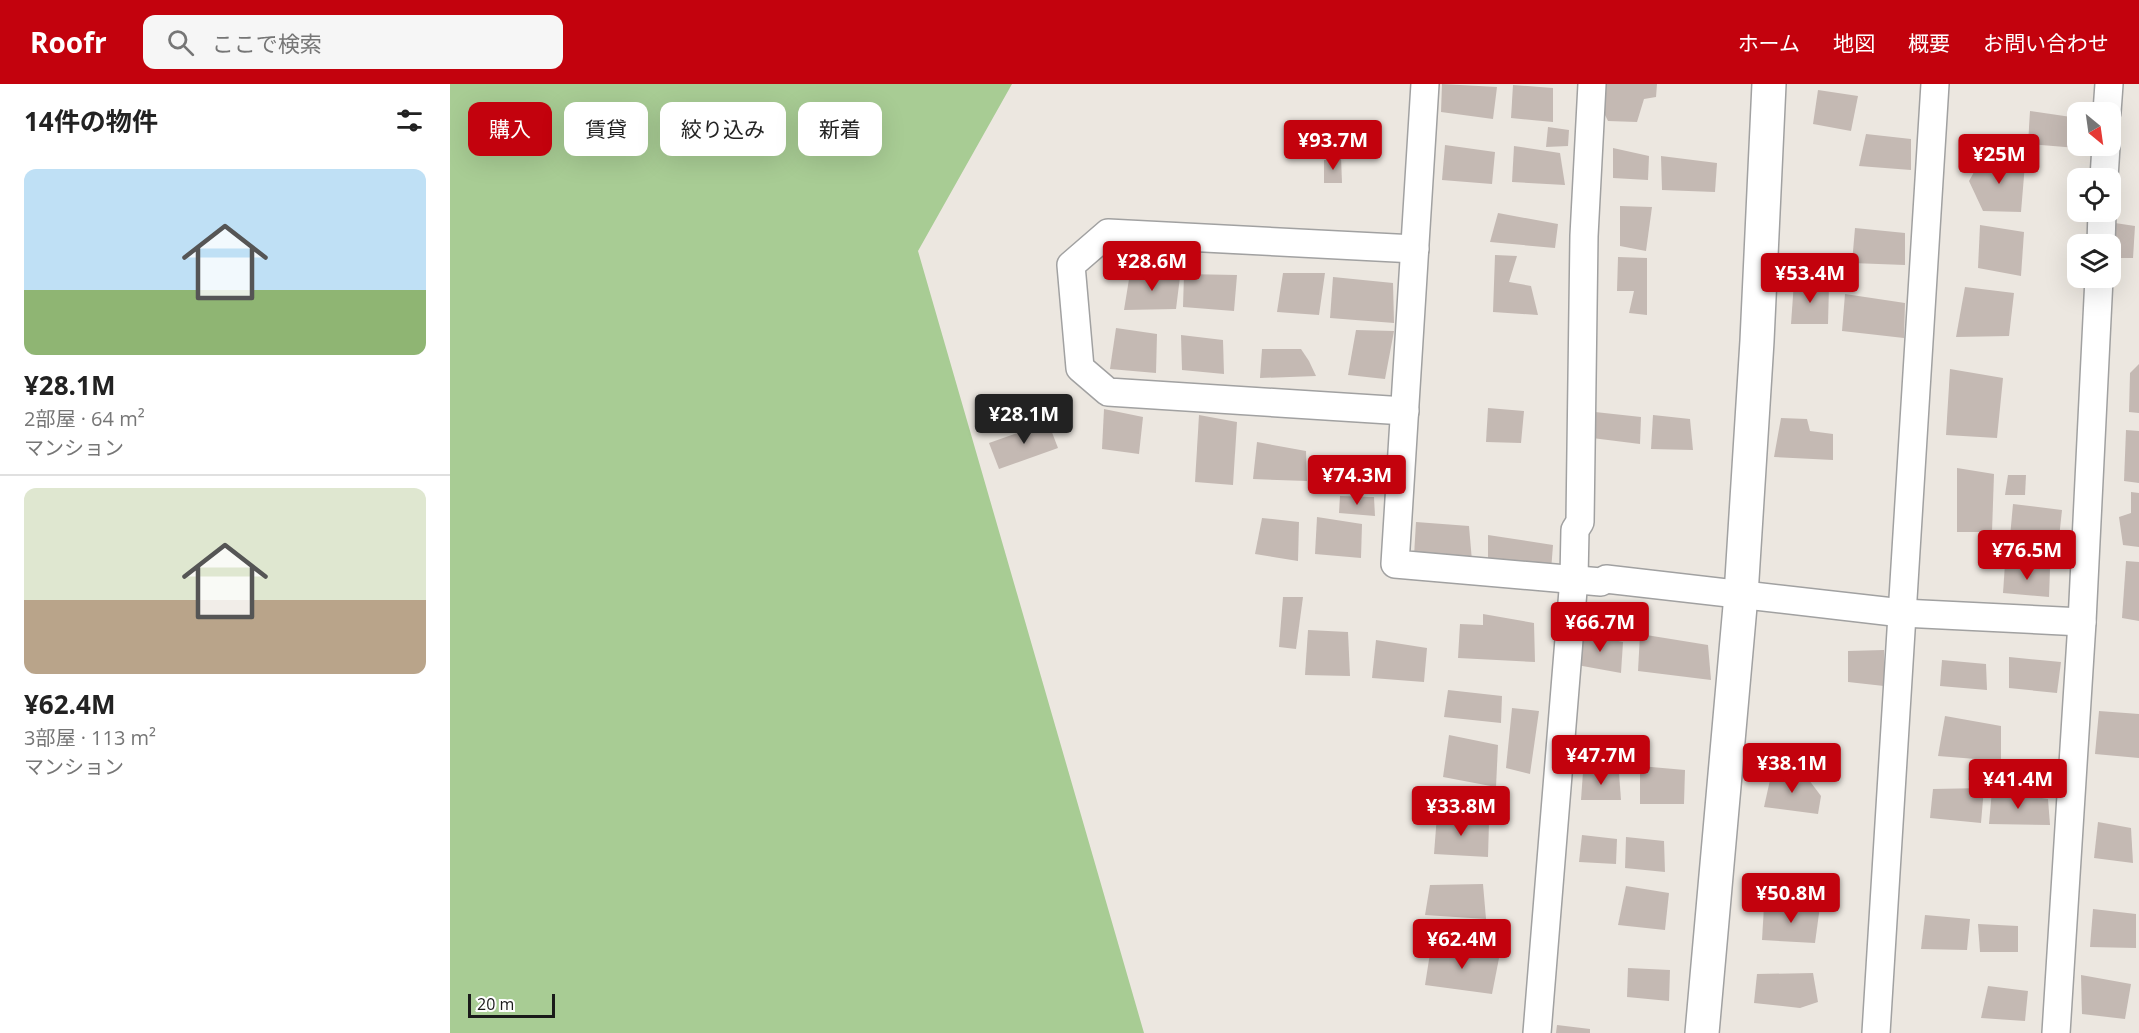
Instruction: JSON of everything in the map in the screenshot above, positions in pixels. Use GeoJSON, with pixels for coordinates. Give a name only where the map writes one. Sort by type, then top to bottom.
{"type":"FeatureCollection","features":[{"type":"Feature","properties":{"kind":"street"},"geometry":{"type":"LineString","coordinates":[[1425,84],[1395,564],[1601,582],[1606,579],[1902,613],[2082,622]]}},
{"type":"Feature","properties":{"kind":"street"},"geometry":{"type":"LineString","coordinates":[[1537,1033],[1574,578],[1575,531],[1580,522],[1584,236],[1592,84]]}},
{"type":"Feature","properties":{"kind":"street"},"geometry":{"type":"LineString","coordinates":[[1702,1033],[1741,595],[1757,340],[1769,84]]}},
{"type":"Feature","properties":{"kind":"street"},"geometry":{"type":"LineString","coordinates":[[1876,1033],[1935,84]]}},
{"type":"Feature","properties":{"kind":"street"},"geometry":{"type":"LineString","coordinates":[[2108,102],[2109,84]]}},
{"type":"Feature","properties":{"kind":"street"},"geometry":{"type":"LineString","coordinates":[[1405,411],[1108,392],[1080,369],[1071,265],[1108,233],[1415,249]]}},
{"type":"Feature","properties":{"kind":"street"},"geometry":{"type":"LineString","coordinates":[[2056,1033],[2082,622],[2099,288]]}},
{"type":"Feature","properties":{"kind":"green space"},"geometry":{"type":"Polygon","coordinates":[[[450,84],[1012,84],[918,251],[1144,1033],[450,1033],[450,84]]]}},
{"type":"Feature","properties":{"kind":"building"},"geometry":{"type":"Polygon","coordinates":[[[1442,84],[1497,87],[1493,119],[1441,112],[1442,84]]]}},
{"type":"Feature","properties":{"kind":"building"},"geometry":{"type":"Polygon","coordinates":[[[1605,84],[1657,84],[1656,97],[1644,99],[1637,122],[1608,121],[1604,113],[1605,84]]]}},
{"type":"Feature","properties":{"kind":"building"},"geometry":{"type":"Polygon","coordinates":[[[1513,85],[1553,88],[1553,122],[1511,118],[1513,85]]]}},
{"type":"Feature","properties":{"kind":"building"},"geometry":{"type":"Polygon","coordinates":[[[1818,90],[1858,96],[1851,131],[1813,124],[1818,90]]]}},
{"type":"Feature","properties":{"kind":"building"},"geometry":{"type":"Polygon","coordinates":[[[2030,111],[2067,116],[2067,147],[2028,144],[2030,111]]]}},
{"type":"Feature","properties":{"kind":"building"},"geometry":{"type":"Polygon","coordinates":[[[1548,127],[1569,130],[1568,146],[1546,147],[1548,127]]]}},
{"type":"Feature","properties":{"kind":"building"},"geometry":{"type":"Polygon","coordinates":[[[1866,134],[1911,139],[1911,170],[1859,166],[1866,134]]]}},
{"type":"Feature","properties":{"kind":"building"},"geometry":{"type":"Polygon","coordinates":[[[1445,145],[1495,152],[1492,184],[1442,180],[1445,145]]]}},
{"type":"Feature","properties":{"kind":"building"},"geometry":{"type":"Polygon","coordinates":[[[1514,146],[1560,153],[1565,185],[1512,182],[1514,146]]]}},
{"type":"Feature","properties":{"kind":"building"},"geometry":{"type":"Polygon","coordinates":[[[1613,148],[1649,156],[1648,180],[1613,178],[1613,148]]]}},
{"type":"Feature","properties":{"kind":"building"},"geometry":{"type":"Polygon","coordinates":[[[1661,156],[1717,163],[1715,192],[1662,190],[1661,156]]]}},
{"type":"Feature","properties":{"kind":"building"},"geometry":{"type":"Polygon","coordinates":[[[1341,157],[1342,183],[1324,183],[1324,160],[1341,157]]]}},
{"type":"Feature","properties":{"kind":"building"},"geometry":{"type":"Polygon","coordinates":[[[1982,158],[2025,164],[2021,212],[1983,211],[1969,181],[1982,158]]]}},
{"type":"Feature","properties":{"kind":"building"},"geometry":{"type":"Polygon","coordinates":[[[1620,206],[1652,207],[1646,251],[1620,246],[1620,206]]]}},
{"type":"Feature","properties":{"kind":"building"},"geometry":{"type":"Polygon","coordinates":[[[1498,213],[1558,224],[1555,248],[1490,242],[1498,213]]]}},
{"type":"Feature","properties":{"kind":"building"},"geometry":{"type":"Polygon","coordinates":[[[2115,223],[2135,226],[2133,258],[2121,258],[2121,234],[2115,234],[2115,223]]]}},
{"type":"Feature","properties":{"kind":"building"},"geometry":{"type":"Polygon","coordinates":[[[1980,225],[2024,232],[2021,276],[1978,268],[1980,225]]]}},
{"type":"Feature","properties":{"kind":"building"},"geometry":{"type":"Polygon","coordinates":[[[1855,228],[1905,233],[1905,265],[1852,263],[1855,228]]]}},
{"type":"Feature","properties":{"kind":"building"},"geometry":{"type":"Polygon","coordinates":[[[1495,255],[1517,256],[1509,282],[1531,286],[1538,315],[1493,312],[1495,255]]]}},
{"type":"Feature","properties":{"kind":"building"},"geometry":{"type":"Polygon","coordinates":[[[1618,257],[1647,258],[1647,315],[1629,313],[1634,291],[1617,291],[1618,257]]]}},
{"type":"Feature","properties":{"kind":"building"},"geometry":{"type":"Polygon","coordinates":[[[1130,273],[1180,277],[1176,309],[1124,310],[1130,273]]]}},
{"type":"Feature","properties":{"kind":"building"},"geometry":{"type":"Polygon","coordinates":[[[1283,273],[1325,273],[1319,315],[1277,312],[1283,273]]]}},
{"type":"Feature","properties":{"kind":"building"},"geometry":{"type":"Polygon","coordinates":[[[1184,274],[1237,275],[1234,311],[1183,307],[1184,274]]]}},
{"type":"Feature","properties":{"kind":"building"},"geometry":{"type":"Polygon","coordinates":[[[1333,277],[1393,283],[1394,323],[1330,318],[1333,277]]]}},
{"type":"Feature","properties":{"kind":"building"},"geometry":{"type":"Polygon","coordinates":[[[1794,282],[1829,286],[1828,324],[1791,324],[1794,282]]]}},
{"type":"Feature","properties":{"kind":"building"},"geometry":{"type":"Polygon","coordinates":[[[1965,287],[2014,293],[2009,336],[1956,337],[1965,287]]]}},
{"type":"Feature","properties":{"kind":"building"},"geometry":{"type":"Polygon","coordinates":[[[1845,294],[1905,303],[1904,338],[1842,331],[1845,294]]]}},
{"type":"Feature","properties":{"kind":"building"},"geometry":{"type":"Polygon","coordinates":[[[1116,328],[1157,334],[1156,373],[1110,369],[1116,328]]]}},
{"type":"Feature","properties":{"kind":"building"},"geometry":{"type":"Polygon","coordinates":[[[1356,330],[1394,331],[1385,379],[1348,375],[1356,330]]]}},
{"type":"Feature","properties":{"kind":"building"},"geometry":{"type":"Polygon","coordinates":[[[1181,335],[1223,340],[1224,374],[1182,370],[1181,335]]]}},
{"type":"Feature","properties":{"kind":"building"},"geometry":{"type":"Polygon","coordinates":[[[1262,349],[1301,349],[1316,376],[1260,378],[1262,349]]]}},
{"type":"Feature","properties":{"kind":"building"},"geometry":{"type":"Polygon","coordinates":[[[2139,364],[2139,413],[2129,412],[2130,373],[2139,364]]]}},
{"type":"Feature","properties":{"kind":"building"},"geometry":{"type":"Polygon","coordinates":[[[1950,369],[2003,378],[1997,438],[1946,435],[1950,369]]]}},
{"type":"Feature","properties":{"kind":"building"},"geometry":{"type":"Polygon","coordinates":[[[1488,408],[1524,411],[1521,443],[1486,442],[1488,408]]]}},
{"type":"Feature","properties":{"kind":"building"},"geometry":{"type":"Polygon","coordinates":[[[1104,409],[1143,417],[1139,454],[1102,449],[1104,409]]]}},
{"type":"Feature","properties":{"kind":"building"},"geometry":{"type":"Polygon","coordinates":[[[1595,412],[1641,417],[1640,444],[1592,438],[1595,412]]]}},
{"type":"Feature","properties":{"kind":"building"},"geometry":{"type":"Polygon","coordinates":[[[1199,415],[1237,422],[1233,485],[1195,482],[1199,415]]]}},
{"type":"Feature","properties":{"kind":"building"},"geometry":{"type":"Polygon","coordinates":[[[1653,415],[1690,419],[1693,450],[1651,449],[1653,415]]]}},
{"type":"Feature","properties":{"kind":"building"},"geometry":{"type":"Polygon","coordinates":[[[1781,418],[1807,419],[1810,431],[1833,434],[1833,460],[1774,457],[1781,418]]]}},
{"type":"Feature","properties":{"kind":"building"},"geometry":{"type":"Polygon","coordinates":[[[1048,422],[1058,448],[999,469],[989,443],[1048,422]]]}},
{"type":"Feature","properties":{"kind":"building"},"geometry":{"type":"Polygon","coordinates":[[[2126,430],[2139,431],[2139,483],[2124,481],[2126,430]]]}},
{"type":"Feature","properties":{"kind":"building"},"geometry":{"type":"Polygon","coordinates":[[[1257,442],[1306,451],[1307,481],[1253,479],[1257,442]]]}},
{"type":"Feature","properties":{"kind":"building"},"geometry":{"type":"Polygon","coordinates":[[[1957,468],[1994,474],[1992,532],[1957,532],[1957,468]]]}},
{"type":"Feature","properties":{"kind":"building"},"geometry":{"type":"Polygon","coordinates":[[[2008,475],[2026,475],[2025,495],[2005,495],[2008,475]]]}},
{"type":"Feature","properties":{"kind":"building"},"geometry":{"type":"Polygon","coordinates":[[[2131,492],[2139,493],[2139,547],[2123,545],[2119,517],[2131,513],[2131,492]]]}},
{"type":"Feature","properties":{"kind":"building"},"geometry":{"type":"Polygon","coordinates":[[[1340,496],[1374,497],[1375,516],[1339,513],[1340,496]]]}},
{"type":"Feature","properties":{"kind":"building"},"geometry":{"type":"Polygon","coordinates":[[[2013,504],[2062,510],[2059,538],[2010,537],[2013,504]]]}},
{"type":"Feature","properties":{"kind":"building"},"geometry":{"type":"Polygon","coordinates":[[[1317,517],[1362,524],[1361,558],[1315,554],[1317,517]]]}},
{"type":"Feature","properties":{"kind":"building"},"geometry":{"type":"Polygon","coordinates":[[[1262,518],[1299,522],[1298,561],[1255,554],[1262,518]]]}},
{"type":"Feature","properties":{"kind":"building"},"geometry":{"type":"Polygon","coordinates":[[[1416,522],[1469,526],[1472,561],[1414,556],[1416,522]]]}},
{"type":"Feature","properties":{"kind":"building"},"geometry":{"type":"Polygon","coordinates":[[[1488,535],[1553,545],[1551,571],[1488,566],[1488,535]]]}},
{"type":"Feature","properties":{"kind":"building"},"geometry":{"type":"Polygon","coordinates":[[[2126,561],[2139,562],[2139,621],[2122,618],[2126,561]]]}},
{"type":"Feature","properties":{"kind":"building"},"geometry":{"type":"Polygon","coordinates":[[[2005,564],[2050,569],[2049,597],[2003,593],[2005,564]]]}},
{"type":"Feature","properties":{"kind":"building"},"geometry":{"type":"Polygon","coordinates":[[[1283,597],[1303,597],[1296,649],[1279,647],[1283,597]]]}},
{"type":"Feature","properties":{"kind":"building"},"geometry":{"type":"Polygon","coordinates":[[[1483,614],[1534,623],[1535,662],[1458,658],[1460,624],[1483,625],[1483,614]]]}},
{"type":"Feature","properties":{"kind":"building"},"geometry":{"type":"Polygon","coordinates":[[[1308,630],[1348,632],[1350,676],[1305,675],[1308,630]]]}},
{"type":"Feature","properties":{"kind":"building"},"geometry":{"type":"Polygon","coordinates":[[[1580,633],[1623,642],[1621,673],[1577,665],[1580,633]]]}},
{"type":"Feature","properties":{"kind":"building"},"geometry":{"type":"Polygon","coordinates":[[[1640,634],[1708,645],[1711,680],[1638,671],[1640,634]]]}},
{"type":"Feature","properties":{"kind":"building"},"geometry":{"type":"Polygon","coordinates":[[[1376,640],[1427,648],[1424,682],[1372,678],[1376,640]]]}},
{"type":"Feature","properties":{"kind":"building"},"geometry":{"type":"Polygon","coordinates":[[[1884,650],[1884,686],[1848,682],[1848,651],[1884,650]]]}},
{"type":"Feature","properties":{"kind":"building"},"geometry":{"type":"Polygon","coordinates":[[[2009,657],[2061,662],[2057,693],[2009,688],[2009,657]]]}},
{"type":"Feature","properties":{"kind":"building"},"geometry":{"type":"Polygon","coordinates":[[[1942,660],[1986,664],[1987,690],[1940,686],[1942,660]]]}},
{"type":"Feature","properties":{"kind":"building"},"geometry":{"type":"Polygon","coordinates":[[[1448,690],[1502,696],[1501,723],[1444,717],[1448,690]]]}},
{"type":"Feature","properties":{"kind":"building"},"geometry":{"type":"Polygon","coordinates":[[[1512,708],[1539,711],[1530,774],[1506,768],[1512,708]]]}},
{"type":"Feature","properties":{"kind":"building"},"geometry":{"type":"Polygon","coordinates":[[[2099,711],[2139,714],[2139,758],[2095,754],[2099,711]]]}},
{"type":"Feature","properties":{"kind":"building"},"geometry":{"type":"Polygon","coordinates":[[[1945,716],[2001,726],[2001,761],[1938,756],[1945,716]]]}},
{"type":"Feature","properties":{"kind":"building"},"geometry":{"type":"Polygon","coordinates":[[[1449,735],[1498,745],[1496,787],[1443,777],[1449,735]]]}},
{"type":"Feature","properties":{"kind":"building"},"geometry":{"type":"Polygon","coordinates":[[[1969,764],[1989,764],[1989,782],[1968,780],[1969,764]]]}},
{"type":"Feature","properties":{"kind":"building"},"geometry":{"type":"Polygon","coordinates":[[[1640,766],[1685,770],[1684,804],[1640,804],[1640,766]]]}},
{"type":"Feature","properties":{"kind":"building"},"geometry":{"type":"Polygon","coordinates":[[[1772,771],[1806,776],[1821,796],[1818,814],[1764,807],[1772,771]]]}},
{"type":"Feature","properties":{"kind":"building"},"geometry":{"type":"Polygon","coordinates":[[[1583,772],[1619,773],[1621,800],[1581,800],[1583,772]]]}},
{"type":"Feature","properties":{"kind":"building"},"geometry":{"type":"Polygon","coordinates":[[[1984,788],[1981,823],[1930,818],[1933,789],[1984,788]]]}},
{"type":"Feature","properties":{"kind":"building"},"geometry":{"type":"Polygon","coordinates":[[[1992,790],[2048,799],[2050,825],[1989,824],[1992,790]]]}},
{"type":"Feature","properties":{"kind":"building"},"geometry":{"type":"Polygon","coordinates":[[[1437,815],[1489,822],[1488,857],[1434,854],[1437,815]]]}},
{"type":"Feature","properties":{"kind":"building"},"geometry":{"type":"Polygon","coordinates":[[[2098,822],[2131,828],[2133,863],[2094,858],[2098,822]]]}},
{"type":"Feature","properties":{"kind":"building"},"geometry":{"type":"Polygon","coordinates":[[[1582,835],[1617,839],[1616,864],[1579,862],[1582,835]]]}},
{"type":"Feature","properties":{"kind":"building"},"geometry":{"type":"Polygon","coordinates":[[[1626,837],[1664,841],[1665,872],[1625,868],[1626,837]]]}},
{"type":"Feature","properties":{"kind":"building"},"geometry":{"type":"Polygon","coordinates":[[[1483,884],[1486,919],[1425,915],[1430,885],[1483,884]]]}},
{"type":"Feature","properties":{"kind":"building"},"geometry":{"type":"Polygon","coordinates":[[[1626,886],[1669,893],[1665,930],[1618,925],[1626,886]]]}},
{"type":"Feature","properties":{"kind":"building"},"geometry":{"type":"Polygon","coordinates":[[[1764,906],[1820,906],[1815,943],[1762,940],[1764,906]]]}},
{"type":"Feature","properties":{"kind":"building"},"geometry":{"type":"Polygon","coordinates":[[[2093,909],[2136,914],[2136,948],[2090,947],[2093,909]]]}},
{"type":"Feature","properties":{"kind":"building"},"geometry":{"type":"Polygon","coordinates":[[[1925,915],[1970,919],[1967,950],[1921,949],[1925,915]]]}},
{"type":"Feature","properties":{"kind":"building"},"geometry":{"type":"Polygon","coordinates":[[[1978,924],[2018,926],[2018,952],[1980,952],[1978,924]]]}},
{"type":"Feature","properties":{"kind":"building"},"geometry":{"type":"Polygon","coordinates":[[[1431,947],[1500,953],[1492,994],[1425,985],[1431,947]]]}},
{"type":"Feature","properties":{"kind":"building"},"geometry":{"type":"Polygon","coordinates":[[[1628,968],[1670,970],[1669,1001],[1627,997],[1628,968]]]}},
{"type":"Feature","properties":{"kind":"building"},"geometry":{"type":"Polygon","coordinates":[[[1813,973],[1818,1002],[1800,1008],[1754,1003],[1757,974],[1813,973]]]}},
{"type":"Feature","properties":{"kind":"building"},"geometry":{"type":"Polygon","coordinates":[[[2081,975],[2131,984],[2125,1019],[2082,1014],[2081,975]]]}},
{"type":"Feature","properties":{"kind":"building"},"geometry":{"type":"Polygon","coordinates":[[[1988,986],[2028,991],[2025,1021],[1981,1018],[1988,986]]]}},
{"type":"Feature","properties":{"kind":"building"},"geometry":{"type":"Polygon","coordinates":[[[1557,1025],[1590,1029],[1590,1033],[1556,1033],[1557,1025]]]}}]}
